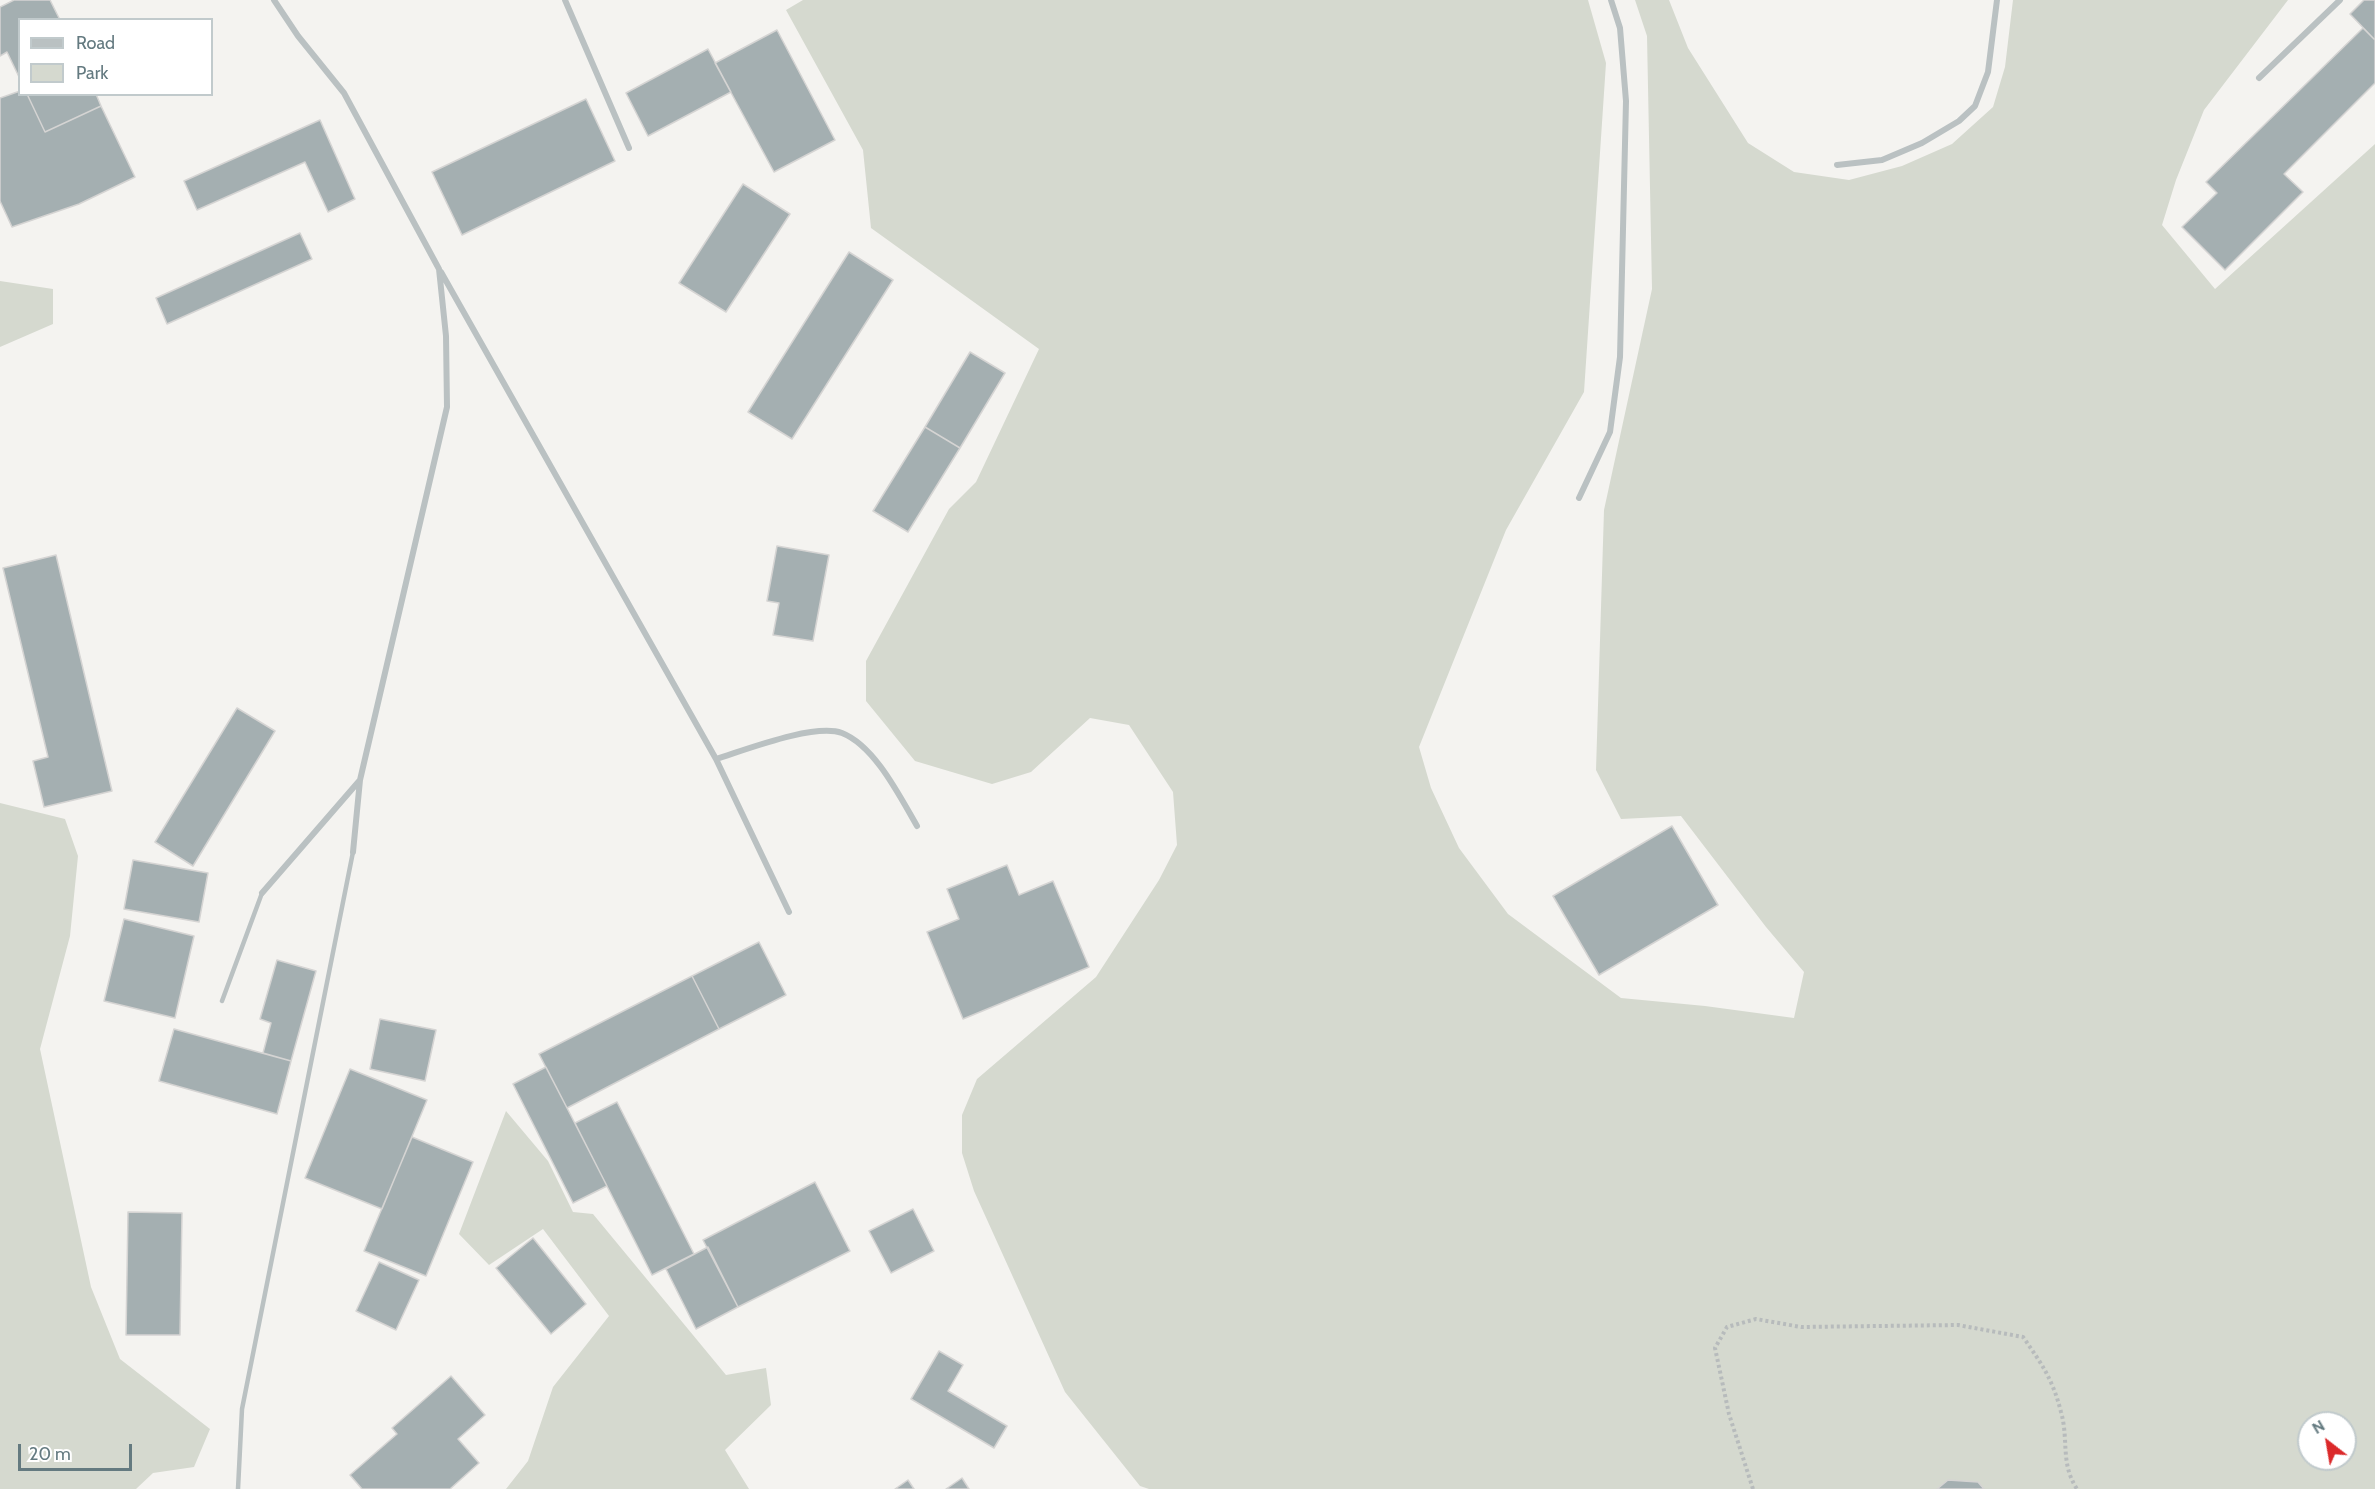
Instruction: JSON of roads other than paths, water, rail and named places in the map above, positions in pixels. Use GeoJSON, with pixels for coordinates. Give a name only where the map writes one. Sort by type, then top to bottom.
{"type":"FeatureCollection","features":[{"type":"Feature","properties":{"kind":"street"},"geometry":{"type":"LineString","coordinates":[[274,0],[298,36],[344,93],[439,269],[716,759],[789,912]]}},
{"type":"Feature","properties":{"kind":"street"},"geometry":{"type":"LineString","coordinates":[[565,0],[629,148]]}},
{"type":"Feature","properties":{"kind":"street"},"geometry":{"type":"LineString","coordinates":[[1579,498],[1610,432],[1620,357],[1626,101],[1620,28],[1611,0]]}},
{"type":"Feature","properties":{"kind":"street"},"geometry":{"type":"LineString","coordinates":[[1837,165],[1882,160],[1922,144],[1959,121],[1975,106],[1988,72],[1997,0]]}},
{"type":"Feature","properties":{"kind":"street"},"geometry":{"type":"LineString","coordinates":[[2259,78],[2340,0]]}},
{"type":"Feature","properties":{"kind":"street"},"geometry":{"type":"LineString","coordinates":[[353,852],[360,780],[447,407],[446,336],[439,269]]}},
{"type":"Feature","properties":{"kind":"street"},"geometry":{"type":"LineString","coordinates":[[716,759],[803,732],[841,733],[868,751],[895,787],[917,826]]}},
{"type":"Feature","properties":{"kind":"street"},"geometry":{"type":"LineString","coordinates":[[262,893],[360,780]]}},
{"type":"Feature","properties":{"kind":"lane"},"geometry":{"type":"LineString","coordinates":[[238,1489],[242,1409],[353,852]]}},
{"type":"Feature","properties":{"kind":"lane"},"geometry":{"type":"LineString","coordinates":[[222,1001],[262,893]]}}]}
